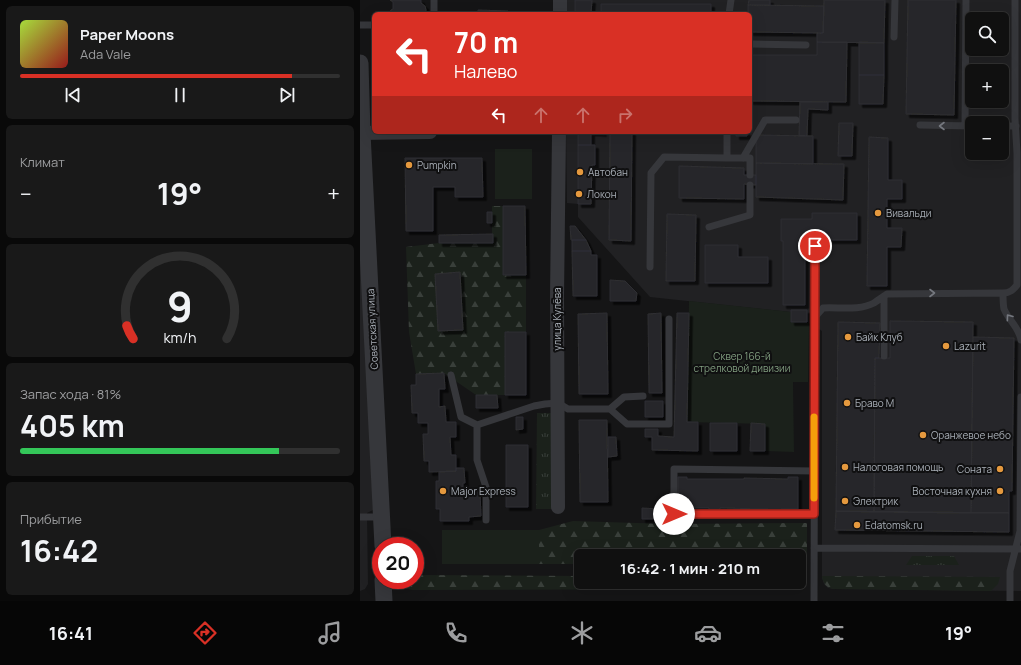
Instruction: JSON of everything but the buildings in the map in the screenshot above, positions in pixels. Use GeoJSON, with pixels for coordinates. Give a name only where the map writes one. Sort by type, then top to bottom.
{"type":"FeatureCollection","features":[{"type":"Feature","properties":{"kind":"street"},"geometry":{"type":"LineString","coordinates":[[560,0],[560,12]]}},
{"type":"Feature","properties":{"kind":"street","name":"Советская улица"},"geometry":{"type":"LineString","coordinates":[[360,63],[361,133],[382,537]]}},
{"type":"Feature","properties":{"kind":"street"},"geometry":{"type":"LineString","coordinates":[[361,133],[372,133]]}},
{"type":"Feature","properties":{"kind":"street","name":"улица Кулёва"},"geometry":{"type":"LineString","coordinates":[[558,507],[559,134]]}},
{"type":"Feature","properties":{"kind":"street"},"geometry":{"type":"LineString","coordinates":[[383,589],[384,601]]}},
{"type":"Feature","properties":{"kind":"lane"},"geometry":{"type":"LineString","coordinates":[[434,0],[434,12]]}},
{"type":"Feature","properties":{"kind":"lane"},"geometry":{"type":"LineString","coordinates":[[729,12],[731,0]]}},
{"type":"Feature","properties":{"kind":"lane"},"geometry":{"type":"LineString","coordinates":[[894,37],[895,0]]}},
{"type":"Feature","properties":{"kind":"lane"},"geometry":{"type":"LineString","coordinates":[[966,0],[968,116]]}},
{"type":"Feature","properties":{"kind":"lane"},"geometry":{"type":"LineString","coordinates":[[814,322],[816,316],[823,308],[855,308],[866,306],[874,303],[887,294],[1008,293],[1017,285],[1016,126],[1018,32],[1015,0]]}},
{"type":"Feature","properties":{"kind":"lane"},"geometry":{"type":"LineString","coordinates":[[360,25],[372,25]]}},
{"type":"Feature","properties":{"kind":"lane"},"geometry":{"type":"LineString","coordinates":[[752,44],[806,45]]}},
{"type":"Feature","properties":{"kind":"lane"},"geometry":{"type":"LineString","coordinates":[[742,158],[765,120],[796,120]]}},
{"type":"Feature","properties":{"kind":"lane"},"geometry":{"type":"LineString","coordinates":[[920,126],[965,126]]}},
{"type":"Feature","properties":{"kind":"lane"},"geometry":{"type":"LineString","coordinates":[[1009,126],[1016,126]]}},
{"type":"Feature","properties":{"kind":"lane"},"geometry":{"type":"LineString","coordinates":[[727,158],[728,134]]}},
{"type":"Feature","properties":{"kind":"lane"},"geometry":{"type":"LineString","coordinates":[[650,267],[651,173],[664,157],[750,158],[750,175]]}},
{"type":"Feature","properties":{"kind":"lane"},"geometry":{"type":"LineString","coordinates":[[709,227],[750,215],[750,185]]}},
{"type":"Feature","properties":{"kind":"lane"},"geometry":{"type":"LineString","coordinates":[[814,601],[815,246]]}},
{"type":"Feature","properties":{"kind":"lane"},"geometry":{"type":"LineString","coordinates":[[1003,293],[1004,307],[1009,318],[1019,330],[1021,340]]}},
{"type":"Feature","properties":{"kind":"lane"},"geometry":{"type":"LineString","coordinates":[[884,296],[884,356]]}},
{"type":"Feature","properties":{"kind":"lane"},"geometry":{"type":"LineString","coordinates":[[610,409],[627,424],[669,424],[669,318]]}},
{"type":"Feature","properties":{"kind":"lane"},"geometry":{"type":"LineString","coordinates":[[451,375],[461,418],[477,425],[534,406],[545,404],[558,403],[568,409],[610,409],[624,397],[643,396]]}},
{"type":"Feature","properties":{"kind":"lane"},"geometry":{"type":"LineString","coordinates":[[1010,601],[1010,571],[1018,549],[1020,531],[1021,397]]}},
{"type":"Feature","properties":{"kind":"lane"},"geometry":{"type":"LineString","coordinates":[[477,425],[477,460],[486,487],[486,520]]}},
{"type":"Feature","properties":{"kind":"lane"},"geometry":{"type":"LineString","coordinates":[[814,471],[674,469],[674,514],[814,514]]}},
{"type":"Feature","properties":{"kind":"lane"},"geometry":{"type":"LineString","coordinates":[[360,517],[382,517]]}},
{"type":"Feature","properties":{"kind":"lane"},"geometry":{"type":"LineString","coordinates":[[814,548],[1018,549]]}},
{"type":"Feature","properties":{"kind":"shaded area"},"geometry":{"type":"Polygon","coordinates":[[[566,0],[1021,0],[1021,591],[828,588],[824,584],[822,578],[822,331],[807,322],[791,322],[790,312],[650,297],[578,217],[578,204],[567,203],[566,134],[752,134],[752,12],[566,12],[566,0]]]}},
{"type":"Feature","properties":{"kind":"shaded area"},"geometry":{"type":"Polygon","coordinates":[[[360,197],[373,510],[367,513],[368,584],[365,589],[360,591],[360,197]]]}},
{"type":"Feature","properties":{"kind":"green space"},"geometry":{"type":"Polygon","coordinates":[[[495,149],[532,149],[532,199],[495,199],[495,149]]]}},
{"type":"Feature","properties":{"kind":"green space"},"geometry":{"type":"Polygon","coordinates":[[[492,206],[503,206],[504,275],[526,275],[526,332],[505,395],[476,395],[444,373],[416,374],[409,332],[406,247],[439,243],[492,243],[492,206]]]}},
{"type":"Feature","properties":{"kind":"green space","name":"Сквер 166-й стрелковой дивизии"},"geometry":{"type":"Polygon","coordinates":[[[689,301],[791,312],[791,322],[809,323],[808,382],[793,382],[794,452],[765,451],[765,424],[687,422],[689,301]]]}},
{"type":"Feature","properties":{"kind":"green space"},"geometry":{"type":"Polygon","coordinates":[[[537,413],[553,413],[552,509],[536,509],[537,413]]]}},
{"type":"Feature","properties":{"kind":"green space"},"geometry":{"type":"Polygon","coordinates":[[[573,521],[668,524],[807,523],[807,565],[806,549],[574,549],[574,564],[539,564],[539,530],[573,521]]]}},
{"type":"Feature","properties":{"kind":"green space"},"geometry":{"type":"Polygon","coordinates":[[[442,530],[539,530],[539,564],[442,564],[442,530]]]}},
{"type":"Feature","properties":{"kind":"green space"},"geometry":{"type":"Polygon","coordinates":[[[912,556],[954,556],[959,565],[906,565],[912,556]]]}},
{"type":"Feature","properties":{"kind":"green space"},"geometry":{"type":"Polygon","coordinates":[[[424,575],[574,576],[574,589],[797,589],[412,590],[408,589],[424,589],[424,575]]]}},
{"type":"Feature","properties":{"kind":"green space"},"geometry":{"type":"Polygon","coordinates":[[[822,576],[1000,577],[998,584],[991,591],[834,589],[829,588],[826,585],[822,576]]]}},
{"type":"Feature","properties":{"kind":"slow traffic"},"geometry":{"type":"LineString","coordinates":[[814,417],[814,498]]}},
{"type":"Feature","properties":{"kind":"place","name":"Pumpkin"},"geometry":{"type":"Point","coordinates":[409,165]}},
{"type":"Feature","properties":{"kind":"place","name":"Автобан"},"geometry":{"type":"Point","coordinates":[580,172]}},
{"type":"Feature","properties":{"kind":"place","name":"Локон"},"geometry":{"type":"Point","coordinates":[579,194]}},
{"type":"Feature","properties":{"kind":"place","name":"Вивальди"},"geometry":{"type":"Point","coordinates":[878,213]}},
{"type":"Feature","properties":{"kind":"place","name":"Байк Клуб"},"geometry":{"type":"Point","coordinates":[848,337]}},
{"type":"Feature","properties":{"kind":"place","name":"Lazurit"},"geometry":{"type":"Point","coordinates":[946,346]}},
{"type":"Feature","properties":{"kind":"place","name":"Браво М"},"geometry":{"type":"Point","coordinates":[847,403]}},
{"type":"Feature","properties":{"kind":"place","name":"Оранжевое небо"},"geometry":{"type":"Point","coordinates":[923,435]}},
{"type":"Feature","properties":{"kind":"place","name":"Налоговая помощь"},"geometry":{"type":"Point","coordinates":[845,467]}},
{"type":"Feature","properties":{"kind":"place","name":"Соната"},"geometry":{"type":"Point","coordinates":[1000,469]}},
{"type":"Feature","properties":{"kind":"place","name":"Major Express"},"geometry":{"type":"Point","coordinates":[443,491]}},
{"type":"Feature","properties":{"kind":"place","name":"Восточная кухня"},"geometry":{"type":"Point","coordinates":[1000,491]}},
{"type":"Feature","properties":{"kind":"place","name":"Электрик"},"geometry":{"type":"Point","coordinates":[845,501]}},
{"type":"Feature","properties":{"kind":"place","name":"Edatomsk.ru"},"geometry":{"type":"Point","coordinates":[857,525]}},
{"type":"Feature","properties":{"kind":"route"},"geometry":{"type":"LineString","coordinates":[[674,514],[814,514],[815,246]]}}]}
